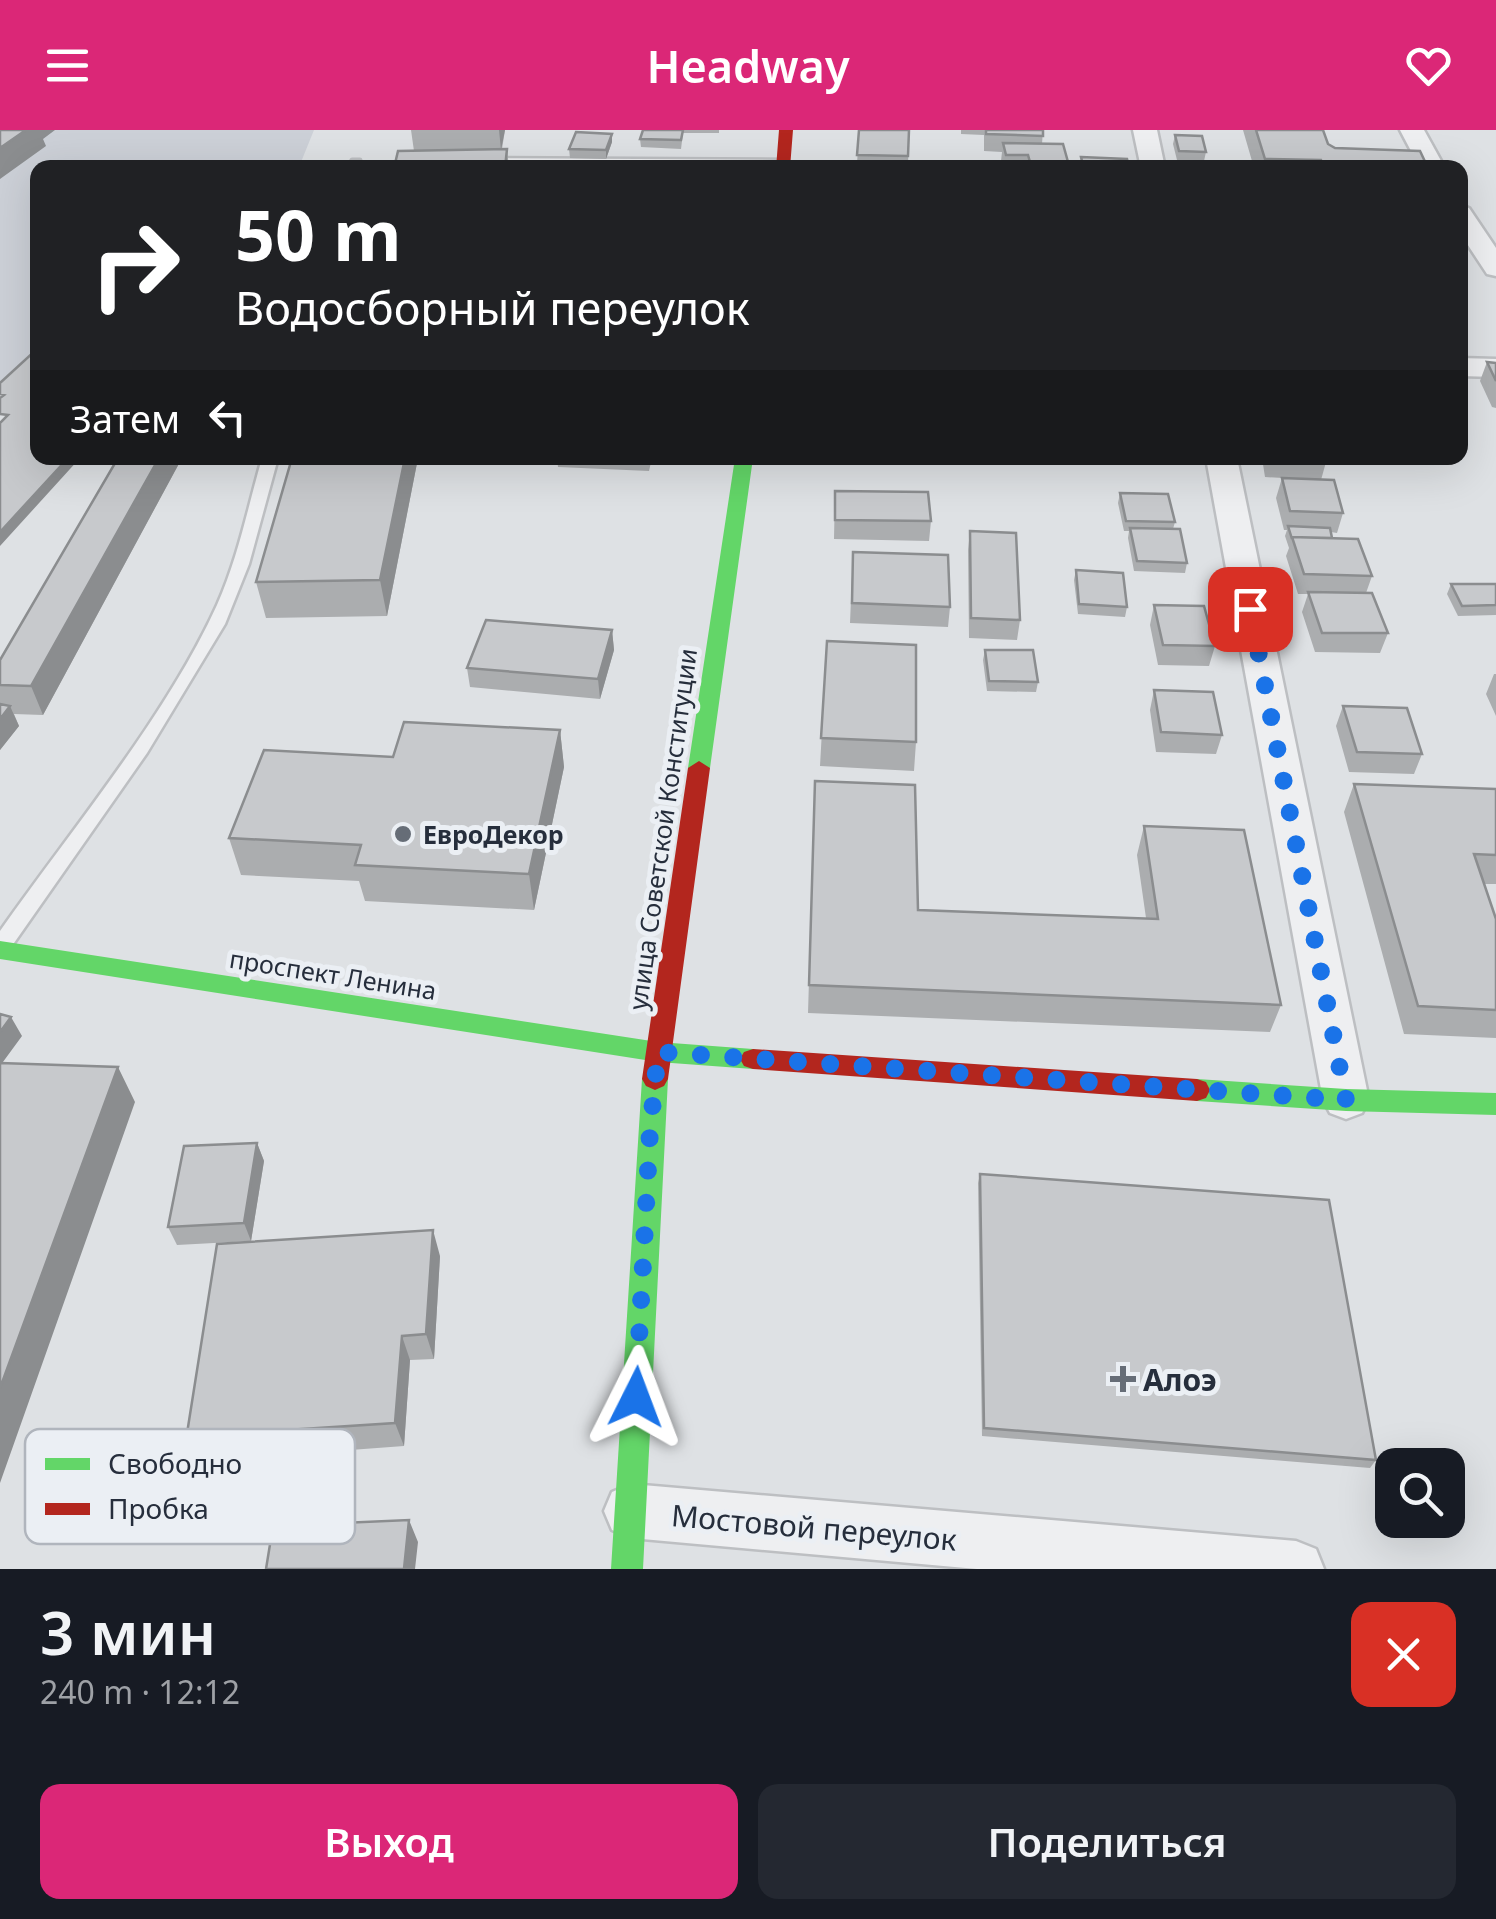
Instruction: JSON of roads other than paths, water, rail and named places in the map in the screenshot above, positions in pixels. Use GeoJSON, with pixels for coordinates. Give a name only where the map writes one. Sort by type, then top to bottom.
{"type":"FeatureCollection","features":[{"type":"Feature","properties":{"kind":"main road"},"geometry":{"type":"LineString","coordinates":[[784,160],[786,130]]}},
{"type":"Feature","properties":{"kind":"main road","name":"улица Советской Конституции"},"geometry":{"type":"LineString","coordinates":[[627,1569],[650,1131],[658,1052],[743,465]]}},
{"type":"Feature","properties":{"kind":"main road","name":"проспект Ленина"},"geometry":{"type":"LineString","coordinates":[[0,948],[658,1052],[1346,1100],[1496,1104]]}},
{"type":"Feature","properties":{"kind":"street"},"geometry":{"type":"LineString","coordinates":[[1145,130],[1151,160]]}},
{"type":"Feature","properties":{"kind":"street"},"geometry":{"type":"LineString","coordinates":[[1412,130],[1429,160]]}},
{"type":"Feature","properties":{"kind":"street"},"geometry":{"type":"LineString","coordinates":[[1468,230],[1496,268]]}},
{"type":"Feature","properties":{"kind":"street"},"geometry":{"type":"LineString","coordinates":[[1468,367],[1496,368]]}},
{"type":"Feature","properties":{"kind":"street"},"geometry":{"type":"LineString","coordinates":[[1222,465],[1346,1100]]}},
{"type":"Feature","properties":{"kind":"street","name":"Мостовой переулок"},"geometry":{"type":"LineString","coordinates":[[631,1511],[1296,1569]]}},
{"type":"Feature","properties":{"kind":"lane"},"geometry":{"type":"LineString","coordinates":[[0,948],[147,734],[217,623],[268,465]]}},
{"type":"Feature","properties":{"kind":"place","name":"ЕвроДекор"},"geometry":{"type":"Point","coordinates":[403,834]}},
{"type":"Feature","properties":{"kind":"place","name":"Алоэ"},"geometry":{"type":"Point","coordinates":[1123,1379]}}]}
